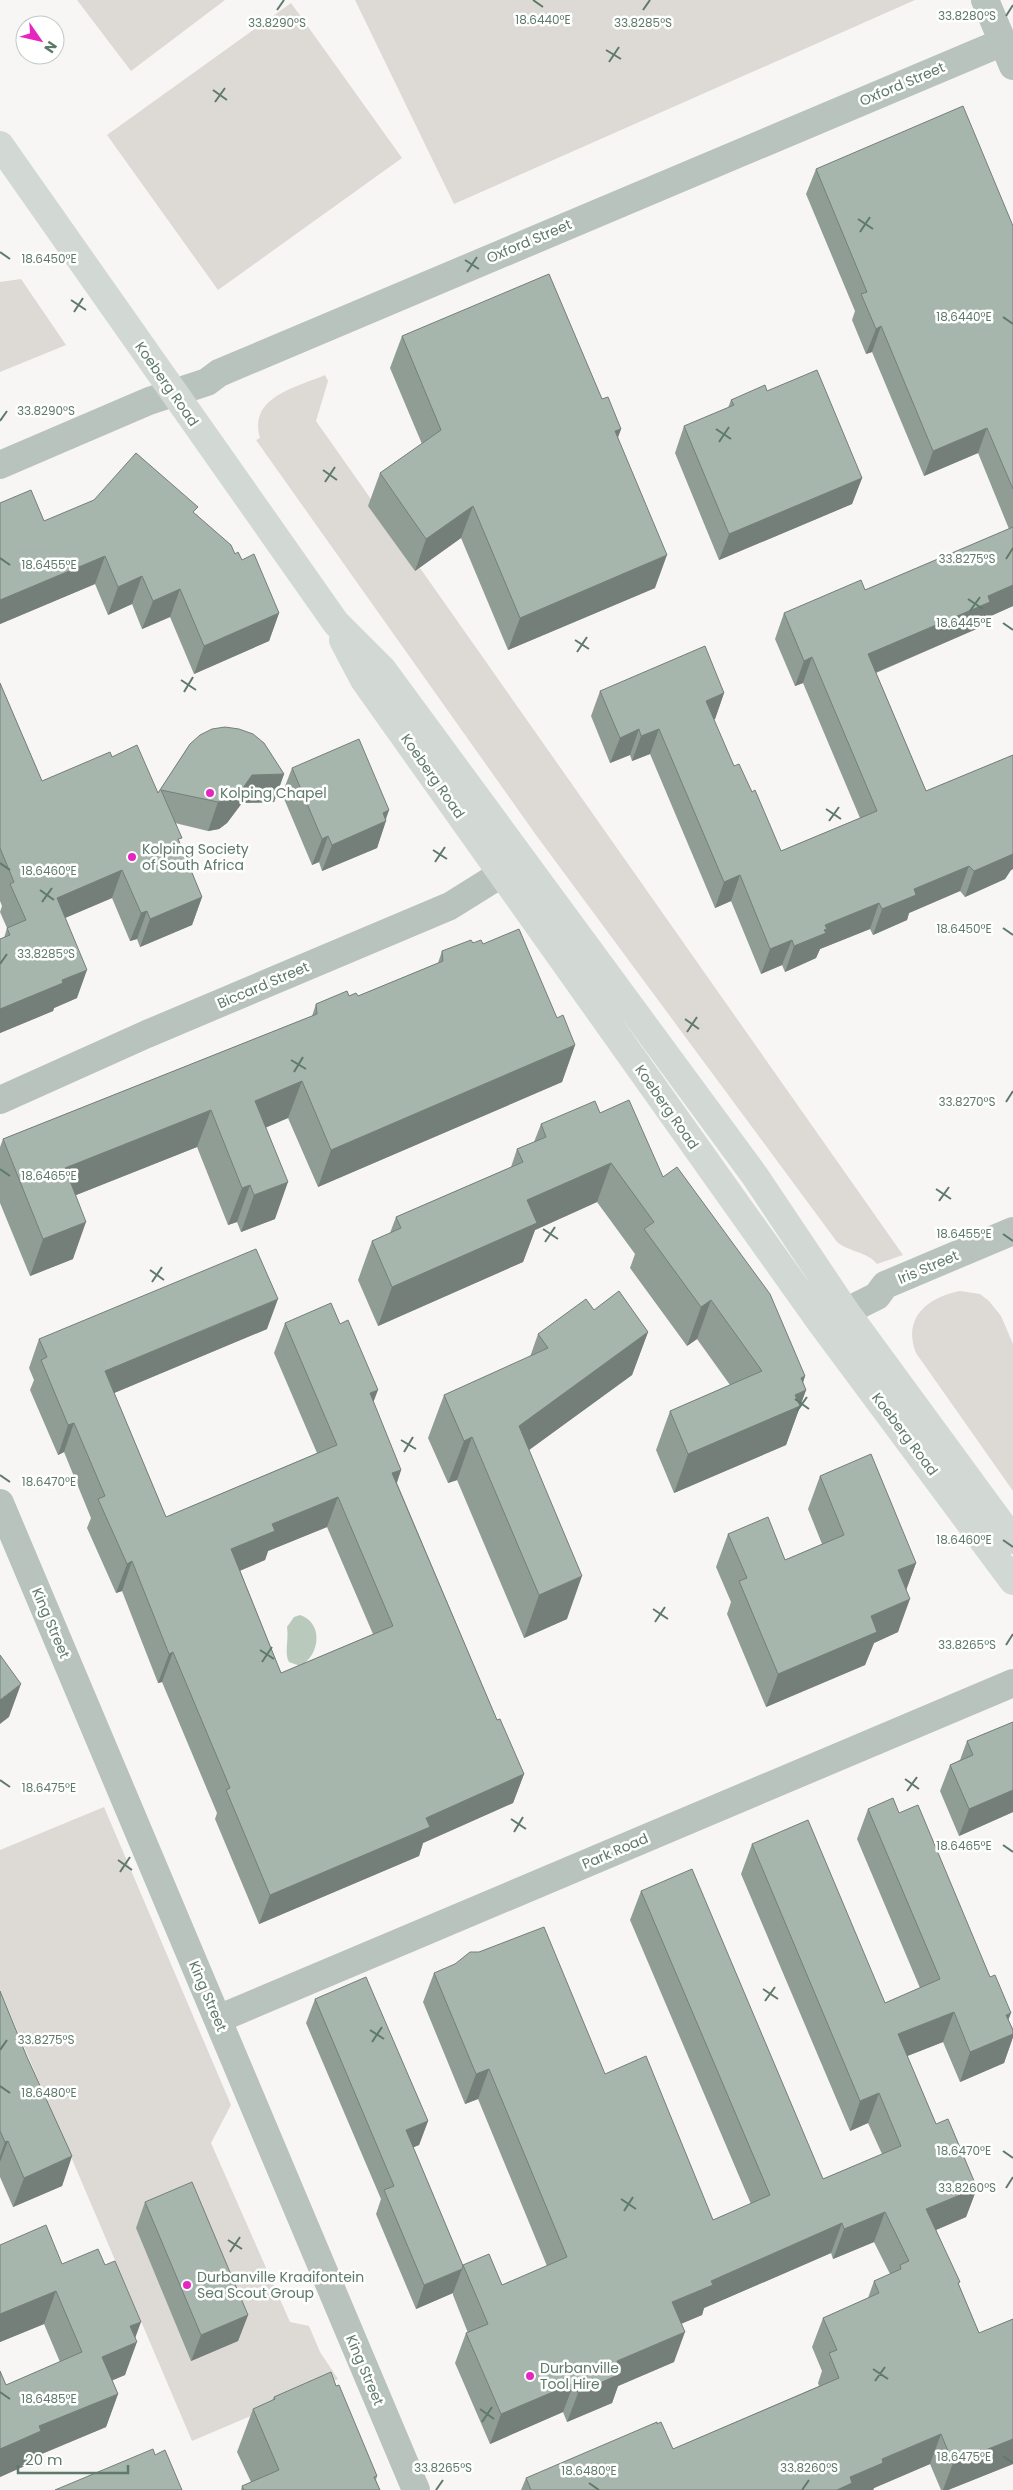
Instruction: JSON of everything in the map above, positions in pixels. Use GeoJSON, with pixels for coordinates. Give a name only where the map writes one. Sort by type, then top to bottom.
{"type":"FeatureCollection","features":[{"type":"Feature","properties":{"kind":"main road","name":"Koeberg Road"},"geometry":{"type":"LineString","coordinates":[[0,145],[336,623],[351,660],[364,680],[754,1176],[796,1234],[846,1312],[1013,1540]]}},
{"type":"Feature","properties":{"kind":"main road","name":"Koeberg Road"},"geometry":{"type":"LineString","coordinates":[[512,867],[822,1323],[1013,1581]]}},
{"type":"Feature","properties":{"kind":"street"},"geometry":{"type":"LineString","coordinates":[[985,0],[1008,54]]}},
{"type":"Feature","properties":{"kind":"street","name":"Oxford Street"},"geometry":{"type":"LineString","coordinates":[[0,465],[173,392],[207,382],[219,373],[642,193],[1008,54]]}},
{"type":"Feature","properties":{"kind":"street","name":"Biccard Street"},"geometry":{"type":"LineString","coordinates":[[0,1100],[155,1031],[450,906],[512,867]]}},
{"type":"Feature","properties":{"kind":"street","name":"Iris Street"},"geometry":{"type":"LineString","coordinates":[[822,1323],[878,1296],[885,1285],[1013,1231]]}},
{"type":"Feature","properties":{"kind":"street","name":"King Street"},"geometry":{"type":"LineString","coordinates":[[0,1503],[416,2490]]}},
{"type":"Feature","properties":{"kind":"street","name":"Park Road"},"geometry":{"type":"LineString","coordinates":[[218,2019],[1013,1683]]}},
{"type":"Feature","properties":{"kind":"shaded area"},"geometry":{"type":"Polygon","coordinates":[[[77,0],[225,0],[131,71],[77,0]]]}},
{"type":"Feature","properties":{"kind":"shaded area"},"geometry":{"type":"Polygon","coordinates":[[[355,0],[915,0],[454,204],[355,0]]]}},
{"type":"Feature","properties":{"kind":"shaded area"},"geometry":{"type":"Polygon","coordinates":[[[291,3],[402,158],[218,290],[107,135],[291,3]]]}},
{"type":"Feature","properties":{"kind":"shaded area"},"geometry":{"type":"Polygon","coordinates":[[[21,279],[66,345],[0,372],[0,282],[21,279]]]}},
{"type":"Feature","properties":{"kind":"shaded area"},"geometry":{"type":"Polygon","coordinates":[[[325,375],[328,381],[316,421],[373,502],[415,571],[420,568],[903,1255],[877,1264],[869,1257],[837,1242],[536,835],[256,440],[260,438],[258,424],[261,413],[267,403],[288,390],[325,375]]]}},
{"type":"Feature","properties":{"kind":"shaded area"},"geometry":{"type":"Polygon","coordinates":[[[960,1291],[980,1294],[989,1301],[1001,1316],[1013,1344],[1013,1491],[916,1353],[912,1329],[921,1311],[938,1298],[960,1291]]]}},
{"type":"Feature","properties":{"kind":"shaded area"},"geometry":{"type":"Polygon","coordinates":[[[300,1615],[308,1619],[313,1625],[316,1632],[316,1640],[312,1655],[300,1666],[289,1662],[287,1627],[294,1617],[300,1615]]]}},
{"type":"Feature","properties":{"kind":"shaded area"},"geometry":{"type":"Polygon","coordinates":[[[104,1807],[231,2105],[211,2143],[290,2322],[309,2326],[320,2352],[338,2379],[192,2441],[0,1990],[0,1850],[104,1807]]]}},
{"type":"Feature","properties":{"kind":"building"},"geometry":{"type":"Polygon","coordinates":[[[963,106],[1013,226],[1013,489],[987,428],[933,451],[881,326],[876,329],[861,294],[867,292],[816,169],[963,106]]]}},
{"type":"Feature","properties":{"kind":"building"},"geometry":{"type":"Polygon","coordinates":[[[549,274],[602,399],[608,397],[621,429],[615,431],[667,555],[520,618],[473,506],[426,539],[380,473],[441,430],[402,336],[549,274]]]}},
{"type":"Feature","properties":{"kind":"building"},"geometry":{"type":"Polygon","coordinates":[[[817,370],[862,478],[729,534],[684,426],[734,405],[731,400],[765,385],[767,391],[817,370]]]}},
{"type":"Feature","properties":{"kind":"building"},"geometry":{"type":"Polygon","coordinates":[[[136,453],[198,507],[193,512],[231,545],[235,554],[238,552],[242,560],[254,554],[279,613],[204,646],[180,589],[153,601],[142,576],[118,587],[105,556],[0,600],[0,503],[31,490],[44,521],[94,500],[136,453]]]}},
{"type":"Feature","properties":{"kind":"building"},"geometry":{"type":"Polygon","coordinates":[[[1013,527],[1013,585],[988,596],[990,602],[868,654],[926,791],[1013,755],[1013,854],[974,871],[969,866],[914,889],[916,895],[882,909],[879,903],[825,925],[827,929],[824,930],[826,933],[794,946],[792,940],[770,949],[740,875],[724,882],[659,729],[641,736],[639,729],[620,738],[600,691],[705,646],[724,693],[706,701],[734,766],[739,764],[752,792],[755,790],[781,851],[877,811],[812,657],[804,661],[784,613],[861,580],[865,590],[1013,527]]]}},
{"type":"Feature","properties":{"kind":"building"},"geometry":{"type":"Polygon","coordinates":[[[0,683],[42,781],[110,752],[112,757],[137,745],[158,793],[190,744],[200,735],[212,729],[225,727],[253,734],[264,743],[284,774],[252,775],[238,795],[229,801],[218,802],[161,790],[182,838],[178,839],[202,897],[150,919],[147,911],[141,913],[122,870],[57,898],[87,970],[62,980],[63,983],[0,1009],[0,939],[10,935],[7,928],[26,920],[10,884],[14,882],[0,848],[0,683]]]}},
{"type":"Feature","properties":{"kind":"building"},"geometry":{"type":"Polygon","coordinates":[[[359,739],[389,810],[383,813],[386,821],[332,845],[328,836],[322,839],[292,768],[359,739]]]}},
{"type":"Feature","properties":{"kind":"building"},"geometry":{"type":"Polygon","coordinates":[[[519,929],[557,1018],[563,1015],[575,1045],[331,1150],[302,1081],[255,1101],[288,1182],[254,1195],[250,1185],[242,1188],[211,1110],[65,1168],[86,1222],[43,1239],[3,1139],[317,1014],[316,1004],[347,991],[349,996],[356,993],[358,996],[443,961],[442,951],[471,940],[473,943],[481,940],[483,944],[519,929]]]}},
{"type":"Feature","properties":{"kind":"building"},"geometry":{"type":"Polygon","coordinates":[[[629,1100],[663,1177],[677,1167],[770,1294],[805,1376],[801,1378],[806,1390],[795,1395],[800,1406],[688,1454],[670,1411],[762,1371],[711,1300],[701,1307],[644,1229],[654,1222],[611,1163],[527,1200],[537,1223],[392,1287],[372,1241],[401,1228],[396,1217],[523,1162],[517,1149],[546,1137],[541,1124],[595,1101],[600,1113],[629,1100]]]}},
{"type":"Feature","properties":{"kind":"building"},"geometry":{"type":"Polygon","coordinates":[[[256,1249],[278,1299],[105,1371],[166,1517],[337,1445],[285,1323],[331,1303],[340,1324],[348,1320],[378,1390],[370,1393],[401,1470],[392,1473],[497,1720],[500,1719],[524,1774],[426,1818],[430,1827],[270,1895],[226,1790],[230,1788],[173,1652],[169,1654],[132,1561],[127,1564],[98,1499],[105,1496],[74,1423],[68,1425],[41,1360],[47,1357],[39,1339],[256,1249]],[[338,1497],[272,1524],[275,1531],[231,1549],[281,1673],[393,1626],[338,1497]]]}},
{"type":"Feature","properties":{"kind":"building"},"geometry":{"type":"Polygon","coordinates":[[[619,1291],[648,1332],[519,1426],[582,1576],[539,1595],[472,1437],[464,1441],[444,1395],[548,1348],[538,1334],[586,1299],[594,1310],[619,1291]]]}},
{"type":"Feature","properties":{"kind":"building"},"geometry":{"type":"Polygon","coordinates":[[[871,1454],[916,1563],[898,1570],[910,1599],[871,1616],[877,1632],[778,1674],[739,1581],[747,1578],[728,1534],[768,1517],[785,1560],[844,1535],[820,1476],[871,1454]]]}},
{"type":"Feature","properties":{"kind":"building"},"geometry":{"type":"Polygon","coordinates":[[[0,1655],[21,1684],[0,1700],[0,1655]]]}},
{"type":"Feature","properties":{"kind":"building"},"geometry":{"type":"Polygon","coordinates":[[[1013,1722],[1013,1790],[969,1809],[950,1765],[973,1755],[967,1741],[1013,1722]]]}},
{"type":"Feature","properties":{"kind":"building"},"geometry":{"type":"Polygon","coordinates":[[[893,1798],[899,1813],[918,1805],[990,1977],[995,1975],[1011,2013],[1006,2015],[1013,2034],[970,2052],[954,2012],[898,2034],[936,2124],[948,2119],[977,2188],[926,2209],[960,2282],[958,2283],[979,2333],[1013,2319],[1013,2439],[953,2463],[941,2434],[882,2459],[883,2463],[850,2477],[852,2483],[837,2490],[531,2490],[526,2478],[657,2422],[657,2424],[661,2422],[673,2449],[839,2378],[829,2353],[837,2350],[823,2318],[879,2293],[874,2281],[901,2269],[900,2265],[909,2261],[885,2212],[844,2229],[842,2223],[711,2281],[713,2285],[672,2302],[685,2332],[617,2361],[622,2373],[578,2393],[574,2383],[501,2414],[466,2333],[488,2324],[463,2265],[489,2254],[502,2285],[567,2257],[489,2069],[476,2074],[434,1973],[455,1964],[470,1952],[479,1952],[544,1927],[605,2074],[646,2056],[713,2220],[770,2195],[641,1891],[692,1869],[823,2179],[901,2146],[879,2093],[860,2101],[752,1844],[808,1820],[885,2003],[940,1979],[868,1809],[893,1798]]]}},
{"type":"Feature","properties":{"kind":"building"},"geometry":{"type":"Polygon","coordinates":[[[366,1977],[428,2121],[406,2130],[463,2266],[462,2269],[424,2285],[384,2190],[394,2186],[315,1999],[366,1977]]]}},
{"type":"Feature","properties":{"kind":"building"},"geometry":{"type":"Polygon","coordinates":[[[0,1991],[27,2057],[72,2156],[24,2178],[8,2141],[5,2142],[0,2131],[0,1991]]]}},
{"type":"Feature","properties":{"kind":"building"},"geometry":{"type":"Polygon","coordinates":[[[192,2182],[248,2315],[201,2335],[145,2202],[192,2182]]]}},
{"type":"Feature","properties":{"kind":"building"},"geometry":{"type":"Polygon","coordinates":[[[46,2225],[62,2264],[98,2249],[105,2265],[115,2261],[141,2322],[130,2326],[137,2342],[102,2357],[118,2394],[39,2426],[41,2431],[0,2449],[0,2371],[6,2385],[82,2352],[56,2291],[0,2314],[0,2245],[46,2225]]]}},
{"type":"Feature","properties":{"kind":"building"},"geometry":{"type":"Polygon","coordinates":[[[331,2372],[336,2386],[339,2385],[377,2476],[374,2477],[380,2490],[244,2490],[242,2486],[279,2470],[253,2409],[275,2399],[274,2397],[331,2372]]]}},
{"type":"Feature","properties":{"kind":"building"},"geometry":{"type":"Polygon","coordinates":[[[153,2449],[155,2455],[165,2450],[182,2490],[55,2490],[153,2449]]]}},
{"type":"Feature","properties":{"kind":"place","name":"Kolping Chapel"},"geometry":{"type":"Point","coordinates":[210,793]}},
{"type":"Feature","properties":{"kind":"place","name":"Kolping Society of South Africa"},"geometry":{"type":"Point","coordinates":[132,857]}},
{"type":"Feature","properties":{"kind":"place","name":"Durbanville Kraaifontein Sea Scout Group"},"geometry":{"type":"Point","coordinates":[187,2285]}},
{"type":"Feature","properties":{"kind":"place","name":"Durbanville Tool Hire"},"geometry":{"type":"Point","coordinates":[530,2376]}}]}
